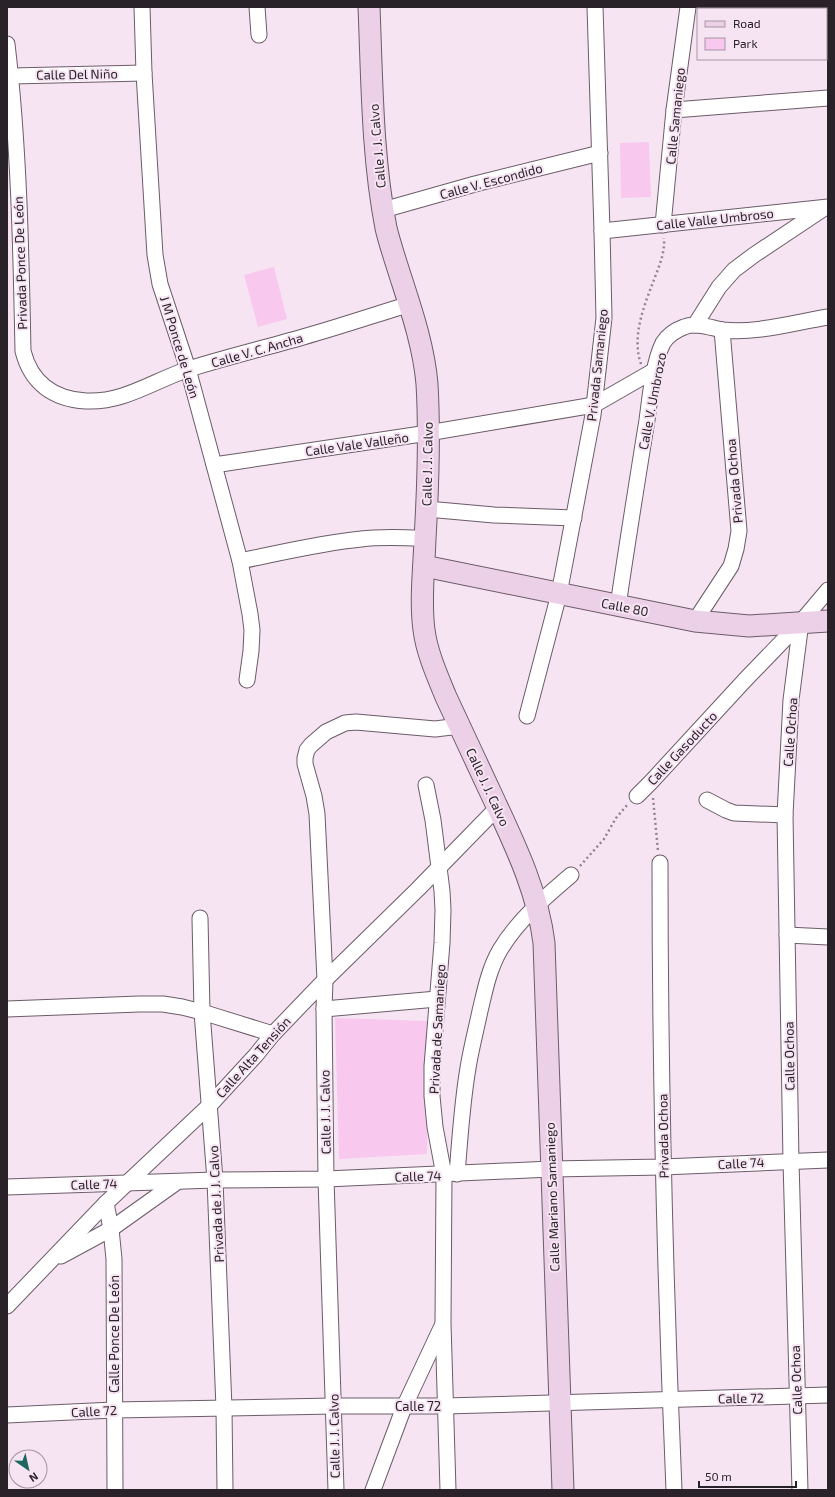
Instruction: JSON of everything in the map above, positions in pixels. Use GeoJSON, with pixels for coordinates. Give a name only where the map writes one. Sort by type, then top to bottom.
{"type":"FeatureCollection","features":[{"type":"Feature","properties":{"kind":"street","name":"J M Ponce de León"},"geometry":{"type":"LineString","coordinates":[[142,7],[144,73],[155,255],[160,284],[188,370],[240,561],[252,630],[247,680]]}},
{"type":"Feature","properties":{"kind":"street"},"geometry":{"type":"LineString","coordinates":[[257,7],[259,35]]}},
{"type":"Feature","properties":{"kind":"street","name":"Calle J. J. Calvo"},"geometry":{"type":"LineString","coordinates":[[369,7],[377,161],[383,210],[391,245],[410,304],[424,362],[427,383],[427,509],[422,601],[424,630],[435,670],[519,853],[536,905]]}},
{"type":"Feature","properties":{"kind":"street","name":"Privada Samaniego"},"geometry":{"type":"LineString","coordinates":[[527,716],[559,594],[574,518],[594,405],[604,318],[595,7]]}},
{"type":"Feature","properties":{"kind":"street","name":"Calle Samaniego"},"geometry":{"type":"LineString","coordinates":[[664,225],[674,110],[688,7]]}},
{"type":"Feature","properties":{"kind":"street","name":"Privada Ponce De León"},"geometry":{"type":"LineString","coordinates":[[7,44],[11,76],[21,232],[23,351],[33,375],[41,384],[58,396]]}},
{"type":"Feature","properties":{"kind":"street","name":"Calle Del Niño"},"geometry":{"type":"LineString","coordinates":[[11,76],[144,73]]}},
{"type":"Feature","properties":{"kind":"street"},"geometry":{"type":"LineString","coordinates":[[674,110],[828,98]]}},
{"type":"Feature","properties":{"kind":"street","name":"Calle V. Escondido"},"geometry":{"type":"LineString","coordinates":[[383,210],[475,184],[600,153]]}},
{"type":"Feature","properties":{"kind":"street"},"geometry":{"type":"LineString","coordinates":[[695,325],[719,287],[734,270],[754,255],[827,208]]}},
{"type":"Feature","properties":{"kind":"street","name":"Calle Valle Umbroso"},"geometry":{"type":"LineString","coordinates":[[602,232],[827,208]]}},
{"type":"Feature","properties":{"kind":"street","name":"Calle V. C. Ancha"},"geometry":{"type":"LineString","coordinates":[[58,396],[88,401],[109,400],[128,395],[188,370],[410,304]]}},
{"type":"Feature","properties":{"kind":"street","name":"Calle V. Umbrozo"},"geometry":{"type":"LineString","coordinates":[[618,606],[650,373],[664,342],[677,330],[687,326],[695,325],[737,331],[828,317]]}},
{"type":"Feature","properties":{"kind":"street","name":"Privada Ochoa"},"geometry":{"type":"LineString","coordinates":[[695,621],[731,566],[736,549],[738,531],[722,330]]}},
{"type":"Feature","properties":{"kind":"street"},"geometry":{"type":"LineString","coordinates":[[594,405],[650,373]]}},
{"type":"Feature","properties":{"kind":"street","name":"Calle Vale Valleño"},"geometry":{"type":"LineString","coordinates":[[214,465],[428,433],[594,405]]}},
{"type":"Feature","properties":{"kind":"street"},"geometry":{"type":"LineString","coordinates":[[427,509],[494,515],[574,518]]}},
{"type":"Feature","properties":{"kind":"street"},"geometry":{"type":"LineString","coordinates":[[240,561],[329,543],[362,538],[425,538]]}},
{"type":"Feature","properties":{"kind":"street","name":"Calle 80"},"geometry":{"type":"LineString","coordinates":[[424,566],[695,621],[749,626],[828,621]]}},
{"type":"Feature","properties":{"kind":"street","name":"Calle Gasoducto"},"geometry":{"type":"LineString","coordinates":[[637,796],[801,622],[828,590]]}},
{"type":"Feature","properties":{"kind":"street","name":"Calle Ochoa"},"geometry":{"type":"LineString","coordinates":[[800,1490],[790,1161],[785,815],[791,700],[801,622]]}},
{"type":"Feature","properties":{"kind":"street","name":"Calle J. J. Calvo"},"geometry":{"type":"LineString","coordinates":[[336,1490],[326,1179],[325,980],[317,814],[314,796],[305,764],[307,750],[317,739],[335,727],[345,723],[356,722],[435,729],[460,726]]}},
{"type":"Feature","properties":{"kind":"street","name":"Privada de Samaniego"},"geometry":{"type":"LineString","coordinates":[[426,785],[433,820],[443,910],[442,943],[432,1066],[432,1096],[435,1127],[451,1174]]}},
{"type":"Feature","properties":{"kind":"street"},"geometry":{"type":"LineString","coordinates":[[707,800],[734,813],[785,815]]}},
{"type":"Feature","properties":{"kind":"street","name":"Calle Alta Tensión"},"geometry":{"type":"LineString","coordinates":[[7,1306],[106,1203],[210,1105],[273,1034],[325,980],[439,868],[498,807]]}},
{"type":"Feature","properties":{"kind":"street","name":"Privada Ochoa"},"geometry":{"type":"LineString","coordinates":[[660,863],[660,1008],[663,1167],[674,1490]]}},
{"type":"Feature","properties":{"kind":"street"},"geometry":{"type":"LineString","coordinates":[[536,905],[571,875]]}},
{"type":"Feature","properties":{"kind":"street","name":"Privada de Samaniego"},"geometry":{"type":"LineString","coordinates":[[448,1490],[443,1324],[451,1174],[468,1066],[486,986],[499,952],[518,925],[536,905]]}},
{"type":"Feature","properties":{"kind":"street","name":"Calle Mariano Samaniego"},"geometry":{"type":"LineString","coordinates":[[536,905],[543,930],[545,954],[551,1169],[563,1490]]}},
{"type":"Feature","properties":{"kind":"street","name":"Privada de J. J. Calvo"},"geometry":{"type":"LineString","coordinates":[[200,918],[202,1012],[215,1180],[224,1408],[225,1490]]}},
{"type":"Feature","properties":{"kind":"street"},"geometry":{"type":"LineString","coordinates":[[787,935],[828,937]]}},
{"type":"Feature","properties":{"kind":"street"},"geometry":{"type":"LineString","coordinates":[[324,1009],[437,1000]]}},
{"type":"Feature","properties":{"kind":"street"},"geometry":{"type":"LineString","coordinates":[[7,1009],[139,1004],[169,1005],[202,1012],[273,1034]]}},
{"type":"Feature","properties":{"kind":"street","name":"Calle 74"},"geometry":{"type":"LineString","coordinates":[[7,1187],[215,1180],[326,1179],[551,1169],[663,1167],[828,1160]]}},
{"type":"Feature","properties":{"kind":"street"},"geometry":{"type":"LineString","coordinates":[[50,1262],[111,1229],[177,1182]]}},
{"type":"Feature","properties":{"kind":"street","name":"Calle Ponce De León"},"geometry":{"type":"LineString","coordinates":[[106,1203],[111,1229],[114,1259],[115,1490]]}},
{"type":"Feature","properties":{"kind":"street"},"geometry":{"type":"LineString","coordinates":[[373,1490],[404,1407],[443,1324]]}},
{"type":"Feature","properties":{"kind":"street","name":"Calle 72"},"geometry":{"type":"LineString","coordinates":[[7,1415],[114,1410],[334,1406],[404,1407],[828,1395]]}},
{"type":"Feature","properties":{"kind":"path"},"geometry":{"type":"LineString","coordinates":[[650,373],[638,357],[638,334],[642,316],[664,252],[664,225]]}},
{"type":"Feature","properties":{"kind":"path"},"geometry":{"type":"LineString","coordinates":[[651,782],[660,863]]}},
{"type":"Feature","properties":{"kind":"path","name":"Calle Gasoducto"},"geometry":{"type":"LineString","coordinates":[[571,875],[596,848],[622,811],[637,796]]}},
{"type":"Feature","properties":{"kind":"green space"},"geometry":{"type":"Polygon","coordinates":[[[649,142],[651,197],[621,198],[620,143],[649,142]]]}},
{"type":"Feature","properties":{"kind":"green space"},"geometry":{"type":"Polygon","coordinates":[[[274,267],[287,319],[258,327],[244,275],[274,267]]]}},
{"type":"Feature","properties":{"kind":"green space"},"geometry":{"type":"Polygon","coordinates":[[[335,1018],[429,1021],[427,1154],[339,1159],[335,1018]]]}}]}
